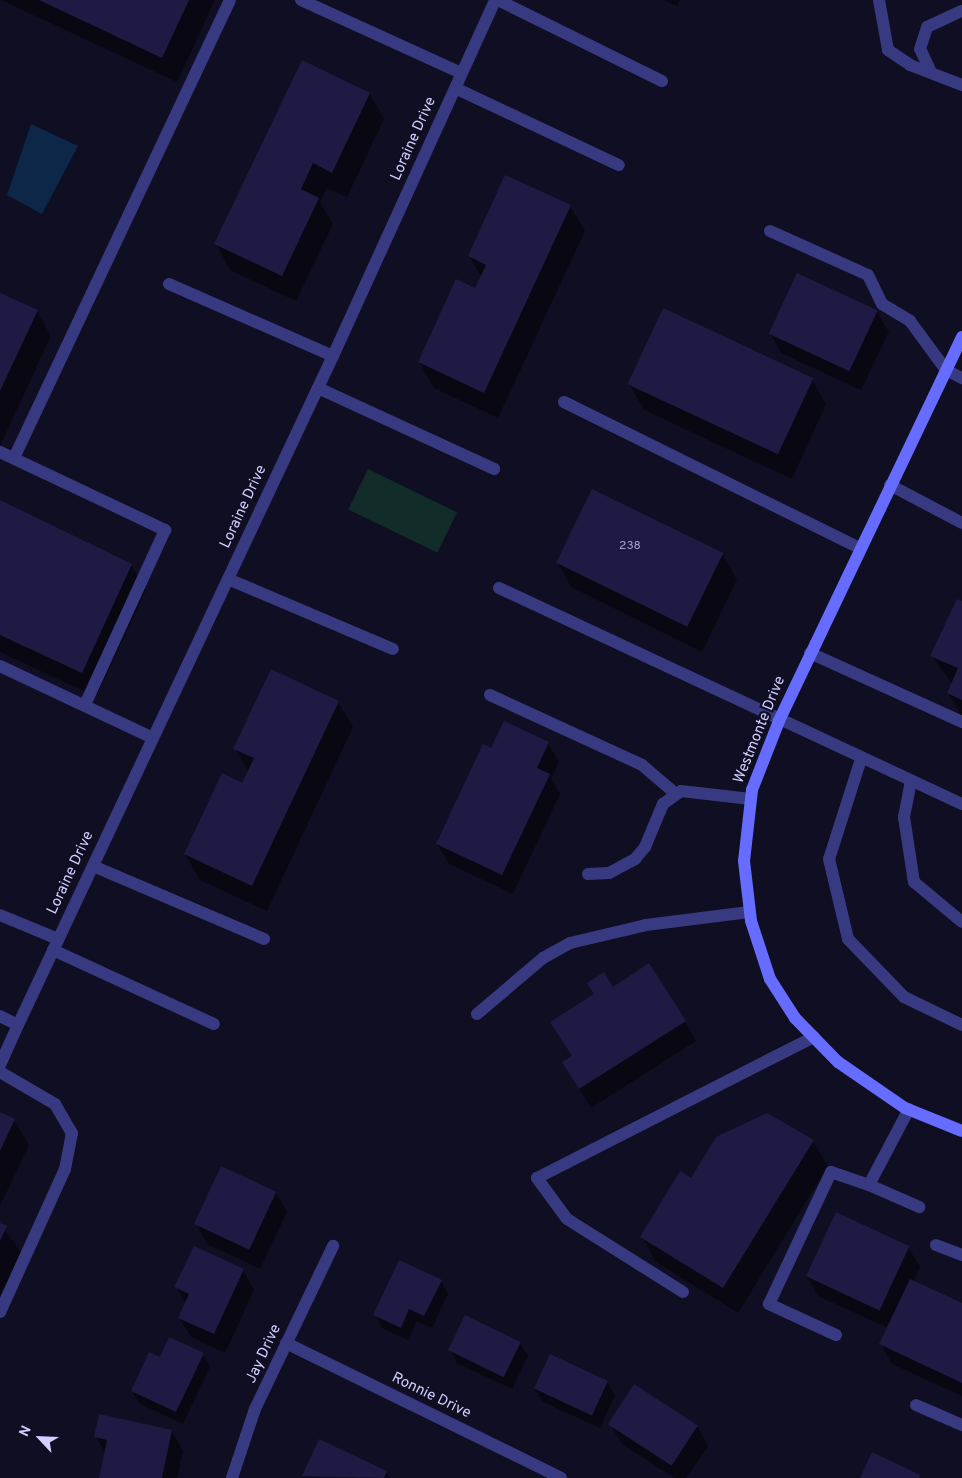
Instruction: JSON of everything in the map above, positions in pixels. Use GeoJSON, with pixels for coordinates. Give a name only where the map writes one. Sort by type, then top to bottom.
{"type":"FeatureCollection","features":[{"type":"Feature","properties":{"kind":"street"},"geometry":{"type":"LineString","coordinates":[[14,458],[230,0]]}},
{"type":"Feature","properties":{"kind":"street"},"geometry":{"type":"LineString","coordinates":[[301,0],[461,73]]}},
{"type":"Feature","properties":{"kind":"street"},"geometry":{"type":"LineString","coordinates":[[496,0],[662,81]]}},
{"type":"Feature","properties":{"kind":"street","name":"Loraine Drive"},"geometry":{"type":"LineString","coordinates":[[0,1065],[333,356],[496,0]]}},
{"type":"Feature","properties":{"kind":"street"},"geometry":{"type":"LineString","coordinates":[[879,0],[888,50],[910,65],[930,70],[962,85]]}},
{"type":"Feature","properties":{"kind":"street"},"geometry":{"type":"LineString","coordinates":[[930,70],[920,50],[927,27],[962,11]]}},
{"type":"Feature","properties":{"kind":"street"},"geometry":{"type":"LineString","coordinates":[[455,88],[619,165]]}},
{"type":"Feature","properties":{"kind":"street"},"geometry":{"type":"LineString","coordinates":[[770,231],[868,275],[882,304],[910,321],[946,370],[962,378]]}},
{"type":"Feature","properties":{"kind":"street"},"geometry":{"type":"LineString","coordinates":[[169,284],[333,356]]}},
{"type":"Feature","properties":{"kind":"street","name":"Westmonte Drive"},"geometry":{"type":"LineString","coordinates":[[962,337],[779,721],[751,799],[744,861],[749,912],[770,979],[795,1018],[838,1062],[909,1109],[962,1131]]}},
{"type":"Feature","properties":{"kind":"street"},"geometry":{"type":"LineString","coordinates":[[318,388],[494,469]]}},
{"type":"Feature","properties":{"kind":"street"},"geometry":{"type":"LineString","coordinates":[[564,402],[860,548]]}},
{"type":"Feature","properties":{"kind":"street"},"geometry":{"type":"LineString","coordinates":[[0,452],[165,530],[85,705]]}},
{"type":"Feature","properties":{"kind":"street"},"geometry":{"type":"LineString","coordinates":[[890,485],[962,523]]}},
{"type":"Feature","properties":{"kind":"street"},"geometry":{"type":"LineString","coordinates":[[228,579],[393,649]]}},
{"type":"Feature","properties":{"kind":"street"},"geometry":{"type":"LineString","coordinates":[[498,588],[779,721],[962,804]]}},
{"type":"Feature","properties":{"kind":"street"},"geometry":{"type":"LineString","coordinates":[[810,653],[962,722]]}},
{"type":"Feature","properties":{"kind":"street"},"geometry":{"type":"LineString","coordinates":[[0,666],[153,738]]}},
{"type":"Feature","properties":{"kind":"street"},"geometry":{"type":"LineString","coordinates":[[490,696],[642,765],[676,794]]}},
{"type":"Feature","properties":{"kind":"street"},"geometry":{"type":"LineString","coordinates":[[862,758],[830,859],[848,939],[904,997],[962,1025]]}},
{"type":"Feature","properties":{"kind":"street"},"geometry":{"type":"LineString","coordinates":[[911,781],[904,817],[914,882],[962,922]]}},
{"type":"Feature","properties":{"kind":"street"},"geometry":{"type":"LineString","coordinates":[[588,874],[609,873],[635,858],[645,847],[663,804],[676,794],[692,789],[751,799]]}},
{"type":"Feature","properties":{"kind":"street"},"geometry":{"type":"LineString","coordinates":[[93,866],[264,939]]}},
{"type":"Feature","properties":{"kind":"street"},"geometry":{"type":"LineString","coordinates":[[477,1014],[543,958],[570,943],[646,925],[749,912]]}},
{"type":"Feature","properties":{"kind":"street"},"geometry":{"type":"LineString","coordinates":[[0,915],[214,1024]]}},
{"type":"Feature","properties":{"kind":"street"},"geometry":{"type":"LineString","coordinates":[[0,1016],[18,1024]]}},
{"type":"Feature","properties":{"kind":"street"},"geometry":{"type":"LineString","coordinates":[[683,1292],[567,1219],[537,1178],[814,1037]]}},
{"type":"Feature","properties":{"kind":"street"},"geometry":{"type":"LineString","coordinates":[[0,1072],[55,1104],[72,1133],[65,1169],[0,1312]]}},
{"type":"Feature","properties":{"kind":"street"},"geometry":{"type":"LineString","coordinates":[[869,1185],[909,1109]]}},
{"type":"Feature","properties":{"kind":"street"},"geometry":{"type":"LineString","coordinates":[[836,1335],[769,1304],[831,1172],[869,1185],[920,1207]]}},
{"type":"Feature","properties":{"kind":"street"},"geometry":{"type":"LineString","coordinates":[[936,1245],[962,1255]]}},
{"type":"Feature","properties":{"kind":"street","name":"Jay Drive"},"geometry":{"type":"LineString","coordinates":[[232,1478],[255,1410],[333,1246]]}},
{"type":"Feature","properties":{"kind":"street","name":"Ronnie Drive"},"geometry":{"type":"LineString","coordinates":[[286,1344],[561,1478]]}},
{"type":"Feature","properties":{"kind":"street"},"geometry":{"type":"LineString","coordinates":[[916,1405],[962,1425]]}},
{"type":"Feature","properties":{"kind":"green space"},"geometry":{"type":"Polygon","coordinates":[[[368,469],[457,512],[437,553],[348,509],[368,469]]]}},
{"type":"Feature","properties":{"kind":"water"},"geometry":{"type":"Polygon","coordinates":[[[31,124],[78,146],[42,214],[7,195],[31,124]]]}},
{"type":"Feature","properties":{"kind":"building"},"geometry":{"type":"Polygon","coordinates":[[[39,0],[189,0],[162,58],[39,0]]]}},
{"type":"Feature","properties":{"kind":"building"},"geometry":{"type":"Polygon","coordinates":[[[302,60],[370,93],[332,173],[313,163],[301,189],[319,198],[282,276],[214,244],[302,60]]]}},
{"type":"Feature","properties":{"kind":"building"},"geometry":{"type":"Polygon","coordinates":[[[505,175],[571,205],[484,393],[418,362],[456,279],[475,288],[486,265],[468,256],[505,175]]]}},
{"type":"Feature","properties":{"kind":"building"},"geometry":{"type":"Polygon","coordinates":[[[797,273],[878,311],[849,371],[769,334],[797,273]]]}},
{"type":"Feature","properties":{"kind":"building"},"geometry":{"type":"Polygon","coordinates":[[[0,293],[38,310],[0,391],[0,293]]]}},
{"type":"Feature","properties":{"kind":"building"},"geometry":{"type":"Polygon","coordinates":[[[663,308],[813,378],[778,454],[628,384],[663,308]]]}},
{"type":"Feature","properties":{"kind":"building"},"geometry":{"type":"Polygon","coordinates":[[[592,489],[723,553],[687,627],[556,563],[592,489]]]}},
{"type":"Feature","properties":{"kind":"building"},"geometry":{"type":"Polygon","coordinates":[[[0,500],[132,564],[82,673],[0,635],[0,500]]]}},
{"type":"Feature","properties":{"kind":"building"},"geometry":{"type":"Polygon","coordinates":[[[957,599],[962,601],[962,700],[947,693],[958,668],[930,656],[957,599]]]}},
{"type":"Feature","properties":{"kind":"building"},"geometry":{"type":"Polygon","coordinates":[[[271,669],[339,701],[252,886],[184,854],[222,773],[242,783],[254,758],[233,749],[271,669]]]}},
{"type":"Feature","properties":{"kind":"building"},"geometry":{"type":"Polygon","coordinates":[[[504,721],[549,742],[537,768],[550,774],[502,875],[436,844],[483,744],[491,748],[504,721]]]}},
{"type":"Feature","properties":{"kind":"building"},"geometry":{"type":"Polygon","coordinates":[[[649,963],[686,1021],[579,1089],[562,1062],[572,1056],[550,1022],[594,994],[587,983],[604,972],[613,987],[649,963]]]}},
{"type":"Feature","properties":{"kind":"building"},"geometry":{"type":"Polygon","coordinates":[[[0,1112],[15,1119],[0,1151],[0,1112]]]}},
{"type":"Feature","properties":{"kind":"building"},"geometry":{"type":"Polygon","coordinates":[[[767,1113],[814,1140],[723,1288],[640,1237],[680,1171],[691,1178],[716,1137],[767,1113]]]}},
{"type":"Feature","properties":{"kind":"building"},"geometry":{"type":"Polygon","coordinates":[[[221,1166],[276,1192],[249,1250],[194,1224],[221,1166]]]}},
{"type":"Feature","properties":{"kind":"building"},"geometry":{"type":"Polygon","coordinates":[[[836,1212],[909,1246],[879,1311],[806,1276],[836,1212]]]}},
{"type":"Feature","properties":{"kind":"building"},"geometry":{"type":"Polygon","coordinates":[[[0,1223],[7,1226],[0,1241],[0,1223]]]}},
{"type":"Feature","properties":{"kind":"building"},"geometry":{"type":"Polygon","coordinates":[[[194,1246],[244,1269],[214,1334],[178,1318],[189,1294],[174,1287],[194,1246]]]}},
{"type":"Feature","properties":{"kind":"building"},"geometry":{"type":"Polygon","coordinates":[[[399,1260],[442,1280],[424,1316],[409,1309],[401,1328],[373,1315],[399,1260]]]}},
{"type":"Feature","properties":{"kind":"building"},"geometry":{"type":"Polygon","coordinates":[[[910,1279],[962,1303],[962,1383],[879,1344],[910,1279]]]}},
{"type":"Feature","properties":{"kind":"building"},"geometry":{"type":"Polygon","coordinates":[[[465,1315],[521,1342],[504,1377],[448,1350],[465,1315]]]}},
{"type":"Feature","properties":{"kind":"building"},"geometry":{"type":"Polygon","coordinates":[[[169,1337],[204,1353],[176,1412],[131,1391],[149,1352],[160,1357],[169,1337]]]}},
{"type":"Feature","properties":{"kind":"building"},"geometry":{"type":"Polygon","coordinates":[[[550,1354],[608,1381],[592,1415],[534,1388],[550,1354]]]}},
{"type":"Feature","properties":{"kind":"building"},"geometry":{"type":"Polygon","coordinates":[[[634,1384],[698,1425],[672,1466],[608,1424],[634,1384]]]}},
{"type":"Feature","properties":{"kind":"building"},"geometry":{"type":"Polygon","coordinates":[[[99,1414],[172,1430],[162,1478],[99,1478],[107,1440],[94,1437],[99,1414]]]}},
{"type":"Feature","properties":{"kind":"building"},"geometry":{"type":"Polygon","coordinates":[[[319,1439],[387,1471],[384,1478],[302,1476],[319,1439]]]}},
{"type":"Feature","properties":{"kind":"building"},"geometry":{"type":"Polygon","coordinates":[[[872,1452],[920,1475],[919,1478],[860,1478],[872,1452]]]}}]}
